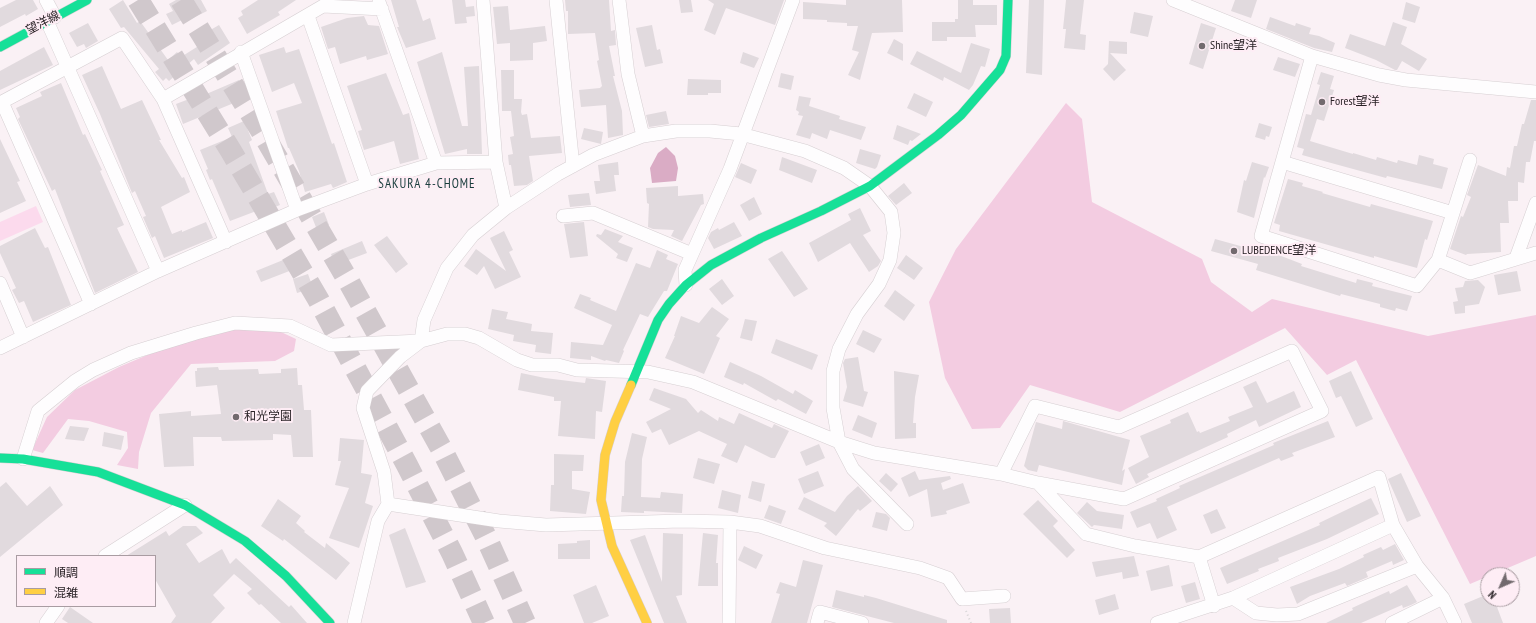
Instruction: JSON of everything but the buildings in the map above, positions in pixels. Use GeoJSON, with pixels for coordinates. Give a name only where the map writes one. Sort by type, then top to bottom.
{"type":"FeatureCollection","features":[{"type":"Feature","properties":{"kind":"street"},"geometry":{"type":"LineString","coordinates":[[46,0],[67,67],[158,271]]}},
{"type":"Feature","properties":{"kind":"street","name":"望洋線"},"geometry":{"type":"LineString","coordinates":[[0,47],[87,0]]}},
{"type":"Feature","properties":{"kind":"street"},"geometry":{"type":"LineString","coordinates":[[483,0],[496,162],[506,208]]}},
{"type":"Feature","properties":{"kind":"street"},"geometry":{"type":"LineString","coordinates":[[556,0],[573,166]]}},
{"type":"Feature","properties":{"kind":"street"},"geometry":{"type":"LineString","coordinates":[[620,0],[628,74],[643,136]]}},
{"type":"Feature","properties":{"kind":"street"},"geometry":{"type":"LineString","coordinates":[[686,285],[685,270],[730,169],[741,134],[793,0]]}},
{"type":"Feature","properties":{"kind":"street"},"geometry":{"type":"LineString","coordinates":[[647,623],[612,546],[601,500],[605,455],[615,422],[637,372],[641,356],[658,320],[669,304],[686,285],[711,265],[761,238],[821,211],[870,186],[938,136],[979,97],[1000,70],[1006,56],[1008,0]]}},
{"type":"Feature","properties":{"kind":"street"},"geometry":{"type":"LineString","coordinates":[[1173,0],[1312,56],[1379,75],[1406,80],[1536,92]]}},
{"type":"Feature","properties":{"kind":"street"},"geometry":{"type":"LineString","coordinates":[[163,99],[241,52],[308,16],[323,6],[380,4],[436,163]]}},
{"type":"Feature","properties":{"kind":"street"},"geometry":{"type":"LineString","coordinates":[[308,16],[368,184]]}},
{"type":"Feature","properties":{"kind":"street"},"geometry":{"type":"LineString","coordinates":[[91,304],[1,102],[122,38],[163,99],[226,242]]}},
{"type":"Feature","properties":{"kind":"street"},"geometry":{"type":"LineString","coordinates":[[241,52],[297,210]]}},
{"type":"Feature","properties":{"kind":"street"},"geometry":{"type":"LineString","coordinates":[[1312,56],[1261,236],[1417,286],[1438,260],[1470,160]]}},
{"type":"Feature","properties":{"kind":"street"},"geometry":{"type":"LineString","coordinates":[[354,623],[378,521],[388,504],[384,472],[363,408],[367,391],[400,357],[421,341],[424,320],[447,268],[473,235],[506,208],[573,166],[593,155],[643,136],[676,130],[741,134],[805,151],[844,168],[870,186],[891,212],[894,233],[890,260],[879,284],[857,314],[839,349],[833,371],[833,408],[839,442],[853,470],[907,524]]}},
{"type":"Feature","properties":{"kind":"street"},"geometry":{"type":"LineString","coordinates":[[0,348],[158,271],[297,210],[368,184],[436,163],[496,162]]}},
{"type":"Feature","properties":{"kind":"street"},"geometry":{"type":"LineString","coordinates":[[1282,162],[1453,213]]}},
{"type":"Feature","properties":{"kind":"street"},"geometry":{"type":"LineString","coordinates":[[1516,258],[1536,203]]}},
{"type":"Feature","properties":{"kind":"street"},"geometry":{"type":"LineString","coordinates":[[563,216],[593,213],[692,254]]}},
{"type":"Feature","properties":{"kind":"street"},"geometry":{"type":"LineString","coordinates":[[1438,260],[1470,273],[1536,253]]}},
{"type":"Feature","properties":{"kind":"street"},"geometry":{"type":"LineString","coordinates":[[0,283],[23,337]]}},
{"type":"Feature","properties":{"kind":"street"},"geometry":{"type":"LineString","coordinates":[[22,460],[38,411],[75,381],[93,370],[131,354],[196,333],[235,323],[290,326],[331,345],[421,341],[447,334],[465,334],[479,338],[517,360],[532,365],[558,365],[577,370],[648,372],[693,382],[839,442],[874,453],[1001,474],[1038,483],[1124,499],[1322,411],[1292,351],[1119,427],[1035,406],[1001,474]]}},
{"type":"Feature","properties":{"kind":"street"},"geometry":{"type":"LineString","coordinates":[[0,458],[98,472],[185,505],[245,541],[286,576],[330,623]]}},
{"type":"Feature","properties":{"kind":"street"},"geometry":{"type":"LineString","coordinates":[[1038,483],[1086,534],[1135,546],[1200,557],[1379,477],[1393,525],[1417,566],[1443,598],[1455,623]]}},
{"type":"Feature","properties":{"kind":"street"},"geometry":{"type":"LineString","coordinates":[[388,504],[499,521],[546,525],[681,521],[730,522],[760,526],[825,548],[920,568],[948,578],[962,598],[1004,596]]}},
{"type":"Feature","properties":{"kind":"street"},"geometry":{"type":"LineString","coordinates":[[108,555],[185,505]]}},
{"type":"Feature","properties":{"kind":"street"},"geometry":{"type":"LineString","coordinates":[[729,623],[730,522]]}},
{"type":"Feature","properties":{"kind":"street"},"geometry":{"type":"LineString","coordinates":[[1157,623],[1214,606],[1393,525]]}},
{"type":"Feature","properties":{"kind":"street"},"geometry":{"type":"LineString","coordinates":[[1200,557],[1214,606]]}},
{"type":"Feature","properties":{"kind":"street"},"geometry":{"type":"LineString","coordinates":[[1233,598],[1256,613],[1277,616],[1298,614],[1417,566]]}},
{"type":"Feature","properties":{"kind":"street"},"geometry":{"type":"LineString","coordinates":[[1392,623],[1443,598]]}},
{"type":"Feature","properties":{"kind":"street"},"geometry":{"type":"LineString","coordinates":[[46,623],[57,607]]}},
{"type":"Feature","properties":{"kind":"street"},"geometry":{"type":"LineString","coordinates":[[817,623],[820,612],[862,623]]}},
{"type":"Feature","properties":{"kind":"shaded area"},"geometry":{"type":"Polygon","coordinates":[[[1066,103],[1082,119],[1092,202],[1202,259],[1211,282],[1252,312],[1272,299],[1428,336],[1536,315],[1536,556],[1510,567],[1480,567],[1480,580],[1470,584],[1356,360],[1327,375],[1285,328],[1120,412],[1030,385],[1000,428],[972,429],[945,378],[929,302],[956,249],[1066,103]]]}},
{"type":"Feature","properties":{"kind":"shaded area"},"geometry":{"type":"Polygon","coordinates":[[[666,147],[675,156],[678,168],[676,181],[652,183],[650,168],[658,153],[666,147]]]}},
{"type":"Feature","properties":{"kind":"shaded area"},"geometry":{"type":"Polygon","coordinates":[[[36,206],[43,222],[0,241],[0,222],[36,206]]]}},
{"type":"Feature","properties":{"kind":"shaded area"},"geometry":{"type":"Polygon","coordinates":[[[241,328],[281,332],[296,339],[294,351],[275,361],[191,364],[151,413],[139,452],[138,469],[117,465],[128,448],[127,432],[89,421],[68,419],[43,453],[32,450],[47,417],[75,390],[119,367],[164,348],[211,334],[241,328]]]}},
{"type":"Feature","properties":{"kind":"tunnel"},"geometry":{"type":"LineString","coordinates":[[138,0],[231,151],[318,299],[407,465],[452,553],[484,623]]}},
{"type":"Feature","properties":{"kind":"tunnel"},"geometry":{"type":"LineString","coordinates":[[181,0],[262,132],[349,282],[441,448],[486,537],[525,623]]}},
{"type":"Feature","properties":{"kind":"traffic: fast"},"geometry":{"type":"LineString","coordinates":[[0,47],[87,0]]}},
{"type":"Feature","properties":{"kind":"traffic: fast"},"geometry":{"type":"LineString","coordinates":[[631,385],[658,320],[669,304],[686,285],[711,265],[761,238],[821,211],[870,186],[938,135],[961,115],[1000,70],[1006,56],[1008,0]]}},
{"type":"Feature","properties":{"kind":"traffic: fast"},"geometry":{"type":"LineString","coordinates":[[0,458],[23,459],[98,472],[185,505],[245,541],[286,576],[330,623]]}},
{"type":"Feature","properties":{"kind":"traffic: slow"},"geometry":{"type":"LineString","coordinates":[[631,385],[615,422],[605,455],[601,500],[612,546],[647,623]]}},
{"type":"Feature","properties":{"kind":"place","name":"Shine望洋"},"geometry":{"type":"Point","coordinates":[1202,46]}},
{"type":"Feature","properties":{"kind":"place","name":"Forest望洋"},"geometry":{"type":"Point","coordinates":[1322,102]}},
{"type":"Feature","properties":{"kind":"place","name":"LUBEDENCE望洋"},"geometry":{"type":"Point","coordinates":[1234,251]}},
{"type":"Feature","properties":{"kind":"place","name":"和光学園"},"geometry":{"type":"Point","coordinates":[236,417]}},
{"type":"Feature","properties":{"kind":"district","name":"SAKURA 4-CHOME"},"geometry":{"type":"Point","coordinates":[427,184]}}]}
